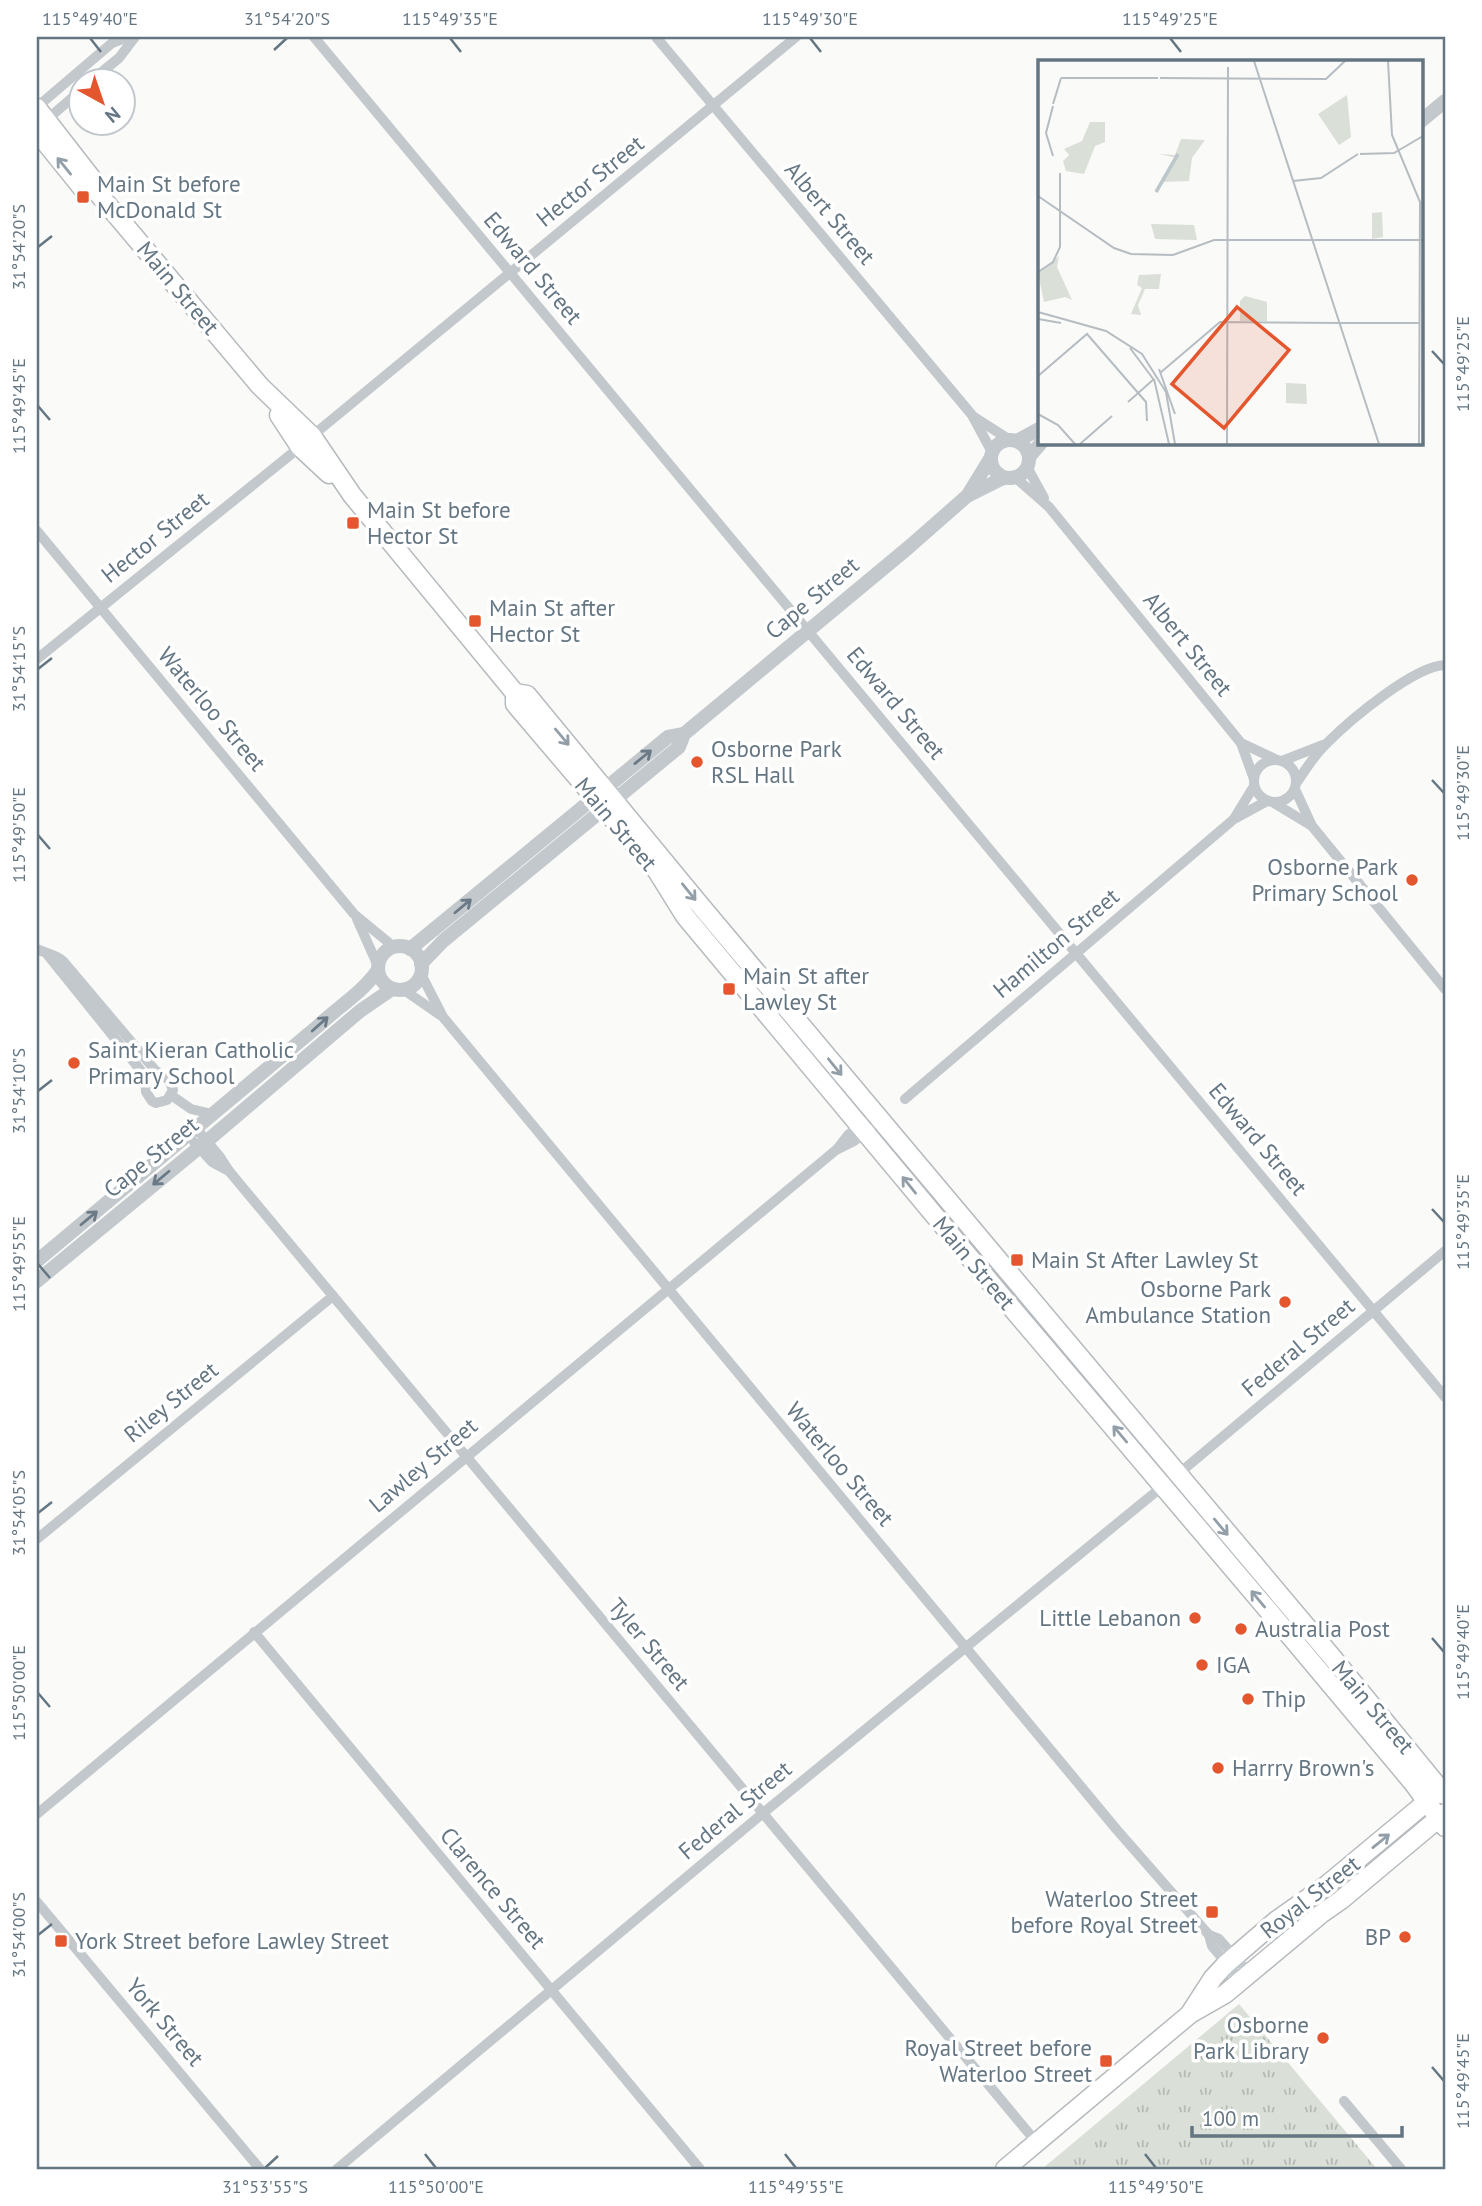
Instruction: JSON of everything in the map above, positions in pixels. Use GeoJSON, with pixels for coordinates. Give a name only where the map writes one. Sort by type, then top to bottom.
{"type":"FeatureCollection","features":[{"type":"Feature","properties":{"kind":"main road","name":"Main Street"},"geometry":{"type":"LineString","coordinates":[[39,119],[83,189],[96,191],[515,693],[515,704],[605,800],[870,1123],[1170,1480],[1440,1793],[1443,1820]]}},
{"type":"Feature","properties":{"kind":"main road","name":"Royal Street"},"geometry":{"type":"LineString","coordinates":[[1190,2014],[1213,1978],[1230,1960],[1440,1793]]}},
{"type":"Feature","properties":{"kind":"main road","name":"Royal Street"},"geometry":{"type":"LineString","coordinates":[[1005,2169],[1190,2014],[1226,1994],[1321,1914],[1443,1820]]}},
{"type":"Feature","properties":{"kind":"street"},"geometry":{"type":"LineString","coordinates":[[39,119],[112,43],[128,37]]}},
{"type":"Feature","properties":{"kind":"street"},"geometry":{"type":"LineString","coordinates":[[109,66],[135,37]]}},
{"type":"Feature","properties":{"kind":"street","name":"Edward Street"},"geometry":{"type":"LineString","coordinates":[[314,37],[1445,1396]]}},
{"type":"Feature","properties":{"kind":"street","name":"Albert Street"},"geometry":{"type":"LineString","coordinates":[[656,37],[972,415],[991,456]]}},
{"type":"Feature","properties":{"kind":"street","name":"Hector Street"},"geometry":{"type":"LineString","coordinates":[[37,659],[306,442],[796,37]]}},
{"type":"Feature","properties":{"kind":"street"},"geometry":{"type":"LineString","coordinates":[[39,119],[66,101]]}},
{"type":"Feature","properties":{"kind":"street"},"geometry":{"type":"LineString","coordinates":[[1422,120],[1445,101]]}},
{"type":"Feature","properties":{"kind":"street","name":"Albert Street"},"geometry":{"type":"LineString","coordinates":[[972,415],[1013,441]]}},
{"type":"Feature","properties":{"kind":"street"},"geometry":{"type":"LineString","coordinates":[[1013,441],[1038,429]]}},
{"type":"Feature","properties":{"kind":"street"},"geometry":{"type":"LineString","coordinates":[[1028,462],[1023,445],[1013,441],[1002,441],[991,456],[993,470],[1009,478],[1023,474],[1040,444]]}},
{"type":"Feature","properties":{"kind":"street","name":"Cape Street"},"geometry":{"type":"LineString","coordinates":[[967,496],[991,456]]}},
{"type":"Feature","properties":{"kind":"street","name":"Albert Street"},"geometry":{"type":"LineString","coordinates":[[1028,462],[1049,507],[1241,743],[1254,783]]}},
{"type":"Feature","properties":{"kind":"street","name":"Albert Street"},"geometry":{"type":"LineString","coordinates":[[1009,478],[1049,507]]}},
{"type":"Feature","properties":{"kind":"street","name":"Cape Street"},"geometry":{"type":"LineString","coordinates":[[410,949],[679,747],[684,734],[967,496],[1009,478]]}},
{"type":"Feature","properties":{"kind":"street","name":"Waterloo Street"},"geometry":{"type":"LineString","coordinates":[[37,531],[354,914],[394,947]]}},
{"type":"Feature","properties":{"kind":"street"},"geometry":{"type":"LineString","coordinates":[[1270,802],[1286,800],[1325,744],[1377,701],[1408,679],[1433,666],[1445,665]]}},
{"type":"Feature","properties":{"kind":"street","name":"Albert Street"},"geometry":{"type":"LineString","coordinates":[[1241,743],[1278,760]]}},
{"type":"Feature","properties":{"kind":"street"},"geometry":{"type":"LineString","coordinates":[[1312,826],[1257,793],[1254,783],[1261,765],[1325,744]]}},
{"type":"Feature","properties":{"kind":"street"},"geometry":{"type":"LineString","coordinates":[[1278,760],[1292,768],[1312,826],[1445,989]]}},
{"type":"Feature","properties":{"kind":"street","name":"Hamilton Street"},"geometry":{"type":"LineString","coordinates":[[1234,819],[1254,783]]}},
{"type":"Feature","properties":{"kind":"street","name":"Cape Street"},"geometry":{"type":"LineString","coordinates":[[37,1281],[360,1011],[398,989],[413,986],[421,969],[443,941],[605,800]]}},
{"type":"Feature","properties":{"kind":"street","name":"Hamilton Street"},"geometry":{"type":"LineString","coordinates":[[905,1099],[1234,819],[1270,802]]}},
{"type":"Feature","properties":{"kind":"street","name":"Waterloo Street"},"geometry":{"type":"LineString","coordinates":[[354,914],[378,968]]}},
{"type":"Feature","properties":{"kind":"street"},"geometry":{"type":"LineString","coordinates":[[394,947],[410,949],[418,955],[421,969]]}},
{"type":"Feature","properties":{"kind":"street","name":"Cape Street"},"geometry":{"type":"LineString","coordinates":[[37,1261],[359,992],[378,968],[384,953],[394,947]]}},
{"type":"Feature","properties":{"kind":"street"},"geometry":{"type":"LineString","coordinates":[[42,951],[57,955],[63,961],[155,1070],[169,1080],[173,1090],[171,1096],[162,1102],[152,1101],[146,1092],[142,1072],[42,951]]}},
{"type":"Feature","properties":{"kind":"street"},"geometry":{"type":"LineString","coordinates":[[378,968],[381,980],[398,989]]}},
{"type":"Feature","properties":{"kind":"street","name":"Waterloo Street"},"geometry":{"type":"LineString","coordinates":[[421,969],[443,1017],[1117,1830],[1209,1935],[1212,1946],[1230,1960],[1245,1977]]}},
{"type":"Feature","properties":{"kind":"street","name":"Waterloo Street"},"geometry":{"type":"LineString","coordinates":[[398,989],[443,1017]]}},
{"type":"Feature","properties":{"kind":"street"},"geometry":{"type":"LineString","coordinates":[[171,1096],[191,1109],[212,1114]]}},
{"type":"Feature","properties":{"kind":"street","name":"Lawley Street"},"geometry":{"type":"LineString","coordinates":[[37,1814],[836,1150],[848,1135],[870,1123]]}},
{"type":"Feature","properties":{"kind":"street","name":"Tyler Street"},"geometry":{"type":"LineString","coordinates":[[192,1132],[220,1157],[1037,2143]]}},
{"type":"Feature","properties":{"kind":"street","name":"Federal Street"},"geometry":{"type":"LineString","coordinates":[[337,2169],[762,1814],[1445,1251]]}},
{"type":"Feature","properties":{"kind":"street","name":"Riley Street"},"geometry":{"type":"LineString","coordinates":[[37,1539],[333,1296]]}},
{"type":"Feature","properties":{"kind":"street","name":"Clarence Street"},"geometry":{"type":"LineString","coordinates":[[254,1632],[699,2169]]}},
{"type":"Feature","properties":{"kind":"street","name":"York Street"},"geometry":{"type":"LineString","coordinates":[[37,1902],[260,2169]]}},
{"type":"Feature","properties":{"kind":"street"},"geometry":{"type":"LineString","coordinates":[[1344,2101],[1401,2169]]}},
{"type":"Feature","properties":{"kind":"green space"},"geometry":{"type":"Polygon","coordinates":[[[1239,2004],[1377,2169],[1042,2169],[1239,2004]]]}},
{"type":"Feature","properties":{"kind":"place","name":"Main St before McDonald St"},"geometry":{"type":"Point","coordinates":[83,197]}},
{"type":"Feature","properties":{"kind":"place","name":"Main St before Hector St"},"geometry":{"type":"Point","coordinates":[353,523]}},
{"type":"Feature","properties":{"kind":"place","name":"Main St after Hector St"},"geometry":{"type":"Point","coordinates":[475,621]}},
{"type":"Feature","properties":{"kind":"place","name":"Osborne Park RSL Hall"},"geometry":{"type":"Point","coordinates":[697,762]}},
{"type":"Feature","properties":{"kind":"place","name":"Osborne Park Primary School"},"geometry":{"type":"Point","coordinates":[1412,880]}},
{"type":"Feature","properties":{"kind":"place","name":"Main St after Lawley St"},"geometry":{"type":"Point","coordinates":[729,989]}},
{"type":"Feature","properties":{"kind":"place","name":"Saint Kieran Catholic Primary School"},"geometry":{"type":"Point","coordinates":[74,1063]}},
{"type":"Feature","properties":{"kind":"place","name":"Main St After Lawley St"},"geometry":{"type":"Point","coordinates":[1017,1260]}},
{"type":"Feature","properties":{"kind":"place","name":"Osborne Park Ambulance Station"},"geometry":{"type":"Point","coordinates":[1285,1302]}},
{"type":"Feature","properties":{"kind":"place","name":"Little Lebanon"},"geometry":{"type":"Point","coordinates":[1195,1618]}},
{"type":"Feature","properties":{"kind":"place","name":"Australia Post"},"geometry":{"type":"Point","coordinates":[1241,1629]}},
{"type":"Feature","properties":{"kind":"place","name":"IGA"},"geometry":{"type":"Point","coordinates":[1202,1665]}},
{"type":"Feature","properties":{"kind":"place","name":"Thip"},"geometry":{"type":"Point","coordinates":[1248,1699]}},
{"type":"Feature","properties":{"kind":"place","name":"Harrry Brown's"},"geometry":{"type":"Point","coordinates":[1218,1768]}},
{"type":"Feature","properties":{"kind":"place","name":"Waterloo Street before Royal Street"},"geometry":{"type":"Point","coordinates":[1212,1912]}},
{"type":"Feature","properties":{"kind":"place","name":"BP"},"geometry":{"type":"Point","coordinates":[1405,1937]}},
{"type":"Feature","properties":{"kind":"place","name":"York Street before Lawley Street"},"geometry":{"type":"Point","coordinates":[61,1941]}},
{"type":"Feature","properties":{"kind":"place","name":"Osborne Park Library"},"geometry":{"type":"Point","coordinates":[1323,2038]}},
{"type":"Feature","properties":{"kind":"place","name":"Royal Street before Waterloo Street"},"geometry":{"type":"Point","coordinates":[1106,2061]}}]}
